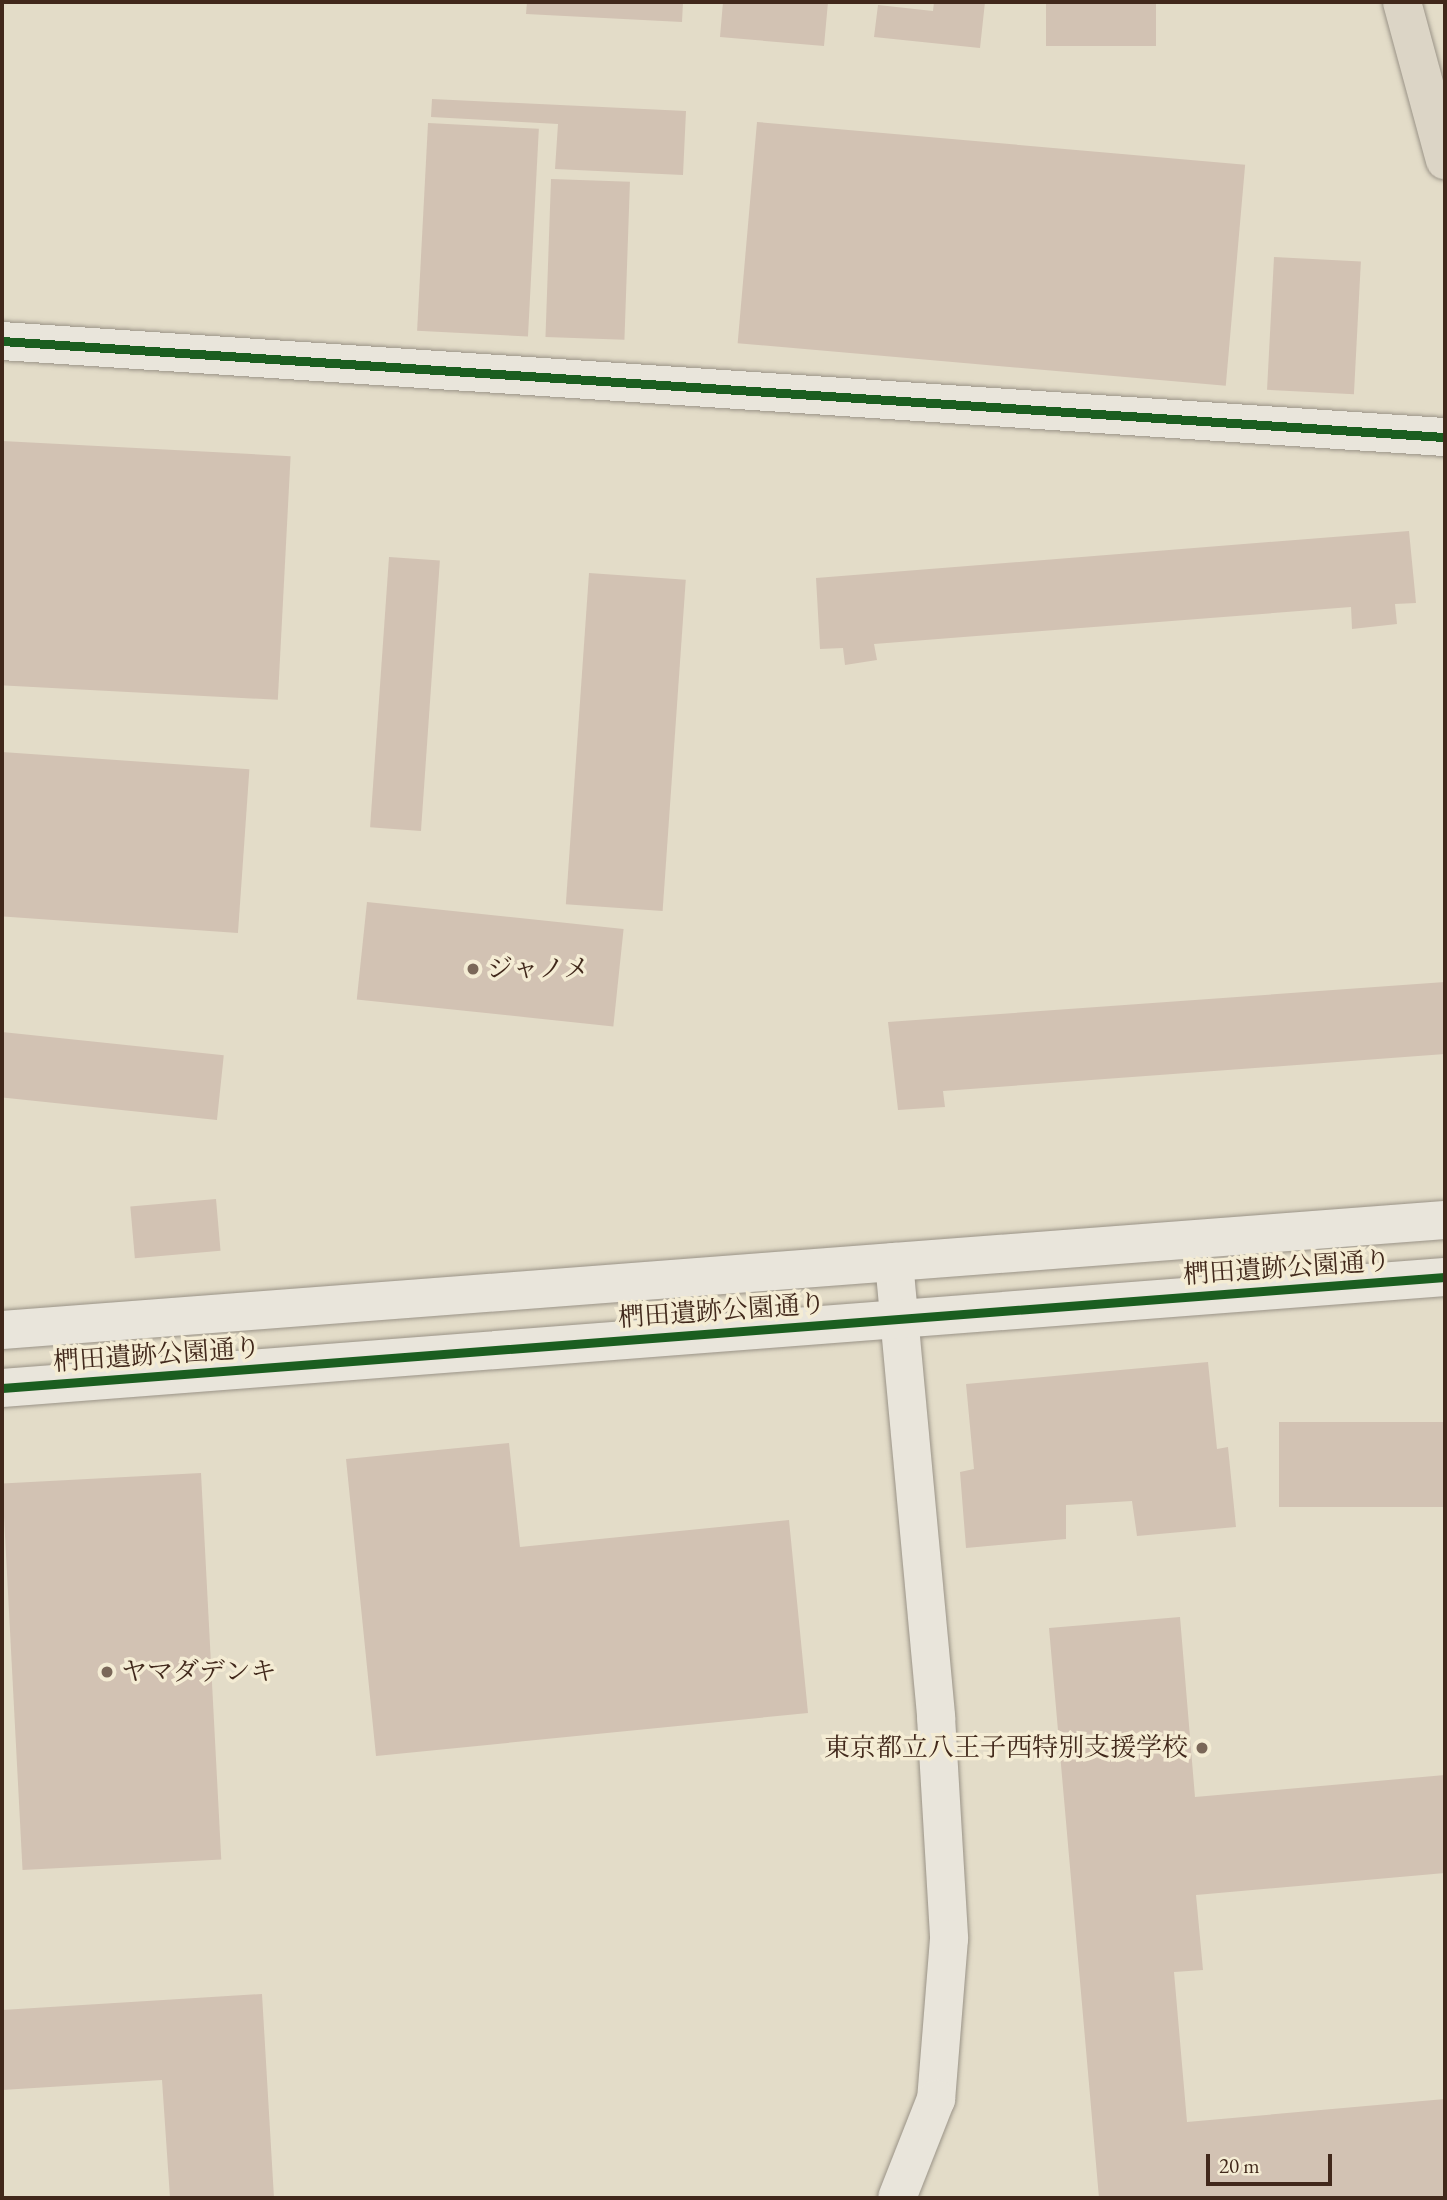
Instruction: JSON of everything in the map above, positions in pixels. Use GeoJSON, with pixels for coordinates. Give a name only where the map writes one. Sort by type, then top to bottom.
{"type":"FeatureCollection","features":[{"type":"Feature","properties":{"kind":"main road"},"geometry":{"type":"LineString","coordinates":[[1402,2],[1445,160]]}},
{"type":"Feature","properties":{"kind":"street"},"geometry":{"type":"LineString","coordinates":[[2,341],[1445,437]]}},
{"type":"Feature","properties":{"kind":"street","name":"椚田遺跡公園通り"},"geometry":{"type":"LineString","coordinates":[[2,1330],[1445,1220]]}},
{"type":"Feature","properties":{"kind":"street"},"geometry":{"type":"LineString","coordinates":[[894,1262],[936,1717],[949,1939],[936,2099],[925,2137],[897,2198]]}},
{"type":"Feature","properties":{"kind":"street","name":"椚田遺跡公園通り"},"geometry":{"type":"LineString","coordinates":[[2,1388],[1445,1277]]}},
{"type":"Feature","properties":{"kind":"building"},"geometry":{"type":"Polygon","coordinates":[[[527,2],[683,2],[682,22],[526,14],[527,2]]]}},
{"type":"Feature","properties":{"kind":"building"},"geometry":{"type":"Polygon","coordinates":[[[723,2],[828,2],[824,46],[720,37],[723,2]]]}},
{"type":"Feature","properties":{"kind":"building"},"geometry":{"type":"Polygon","coordinates":[[[934,2],[985,2],[980,48],[874,37],[878,5],[933,11],[934,2]]]}},
{"type":"Feature","properties":{"kind":"building"},"geometry":{"type":"Polygon","coordinates":[[[1046,2],[1156,2],[1156,46],[1046,46],[1046,2]]]}},
{"type":"Feature","properties":{"kind":"building"},"geometry":{"type":"Polygon","coordinates":[[[432,99],[686,111],[683,175],[555,169],[558,124],[431,117],[432,99]]]}},
{"type":"Feature","properties":{"kind":"building"},"geometry":{"type":"Polygon","coordinates":[[[757,122],[1245,165],[1226,386],[738,343],[757,122]]]}},
{"type":"Feature","properties":{"kind":"building"},"geometry":{"type":"Polygon","coordinates":[[[428,123],[539,129],[528,337],[417,331],[428,123]]]}},
{"type":"Feature","properties":{"kind":"building"},"geometry":{"type":"Polygon","coordinates":[[[551,179],[630,182],[624,340],[545,337],[551,179]]]}},
{"type":"Feature","properties":{"kind":"building"},"geometry":{"type":"Polygon","coordinates":[[[1274,257],[1361,262],[1354,394],[1267,390],[1274,257]]]}},
{"type":"Feature","properties":{"kind":"building"},"geometry":{"type":"Polygon","coordinates":[[[2,441],[291,456],[278,700],[2,685],[2,441]]]}},
{"type":"Feature","properties":{"kind":"building"},"geometry":{"type":"Polygon","coordinates":[[[1409,531],[1416,603],[1395,604],[1397,624],[1352,629],[1351,607],[874,644],[877,660],[845,665],[843,648],[820,649],[816,578],[1409,531]]]}},
{"type":"Feature","properties":{"kind":"building"},"geometry":{"type":"Polygon","coordinates":[[[389,557],[440,561],[421,831],[370,827],[389,557]]]}},
{"type":"Feature","properties":{"kind":"building"},"geometry":{"type":"Polygon","coordinates":[[[589,573],[686,580],[663,911],[566,904],[589,573]]]}},
{"type":"Feature","properties":{"kind":"building"},"geometry":{"type":"Polygon","coordinates":[[[2,752],[249,769],[238,933],[2,916],[2,752]]]}},
{"type":"Feature","properties":{"kind":"building"},"geometry":{"type":"Polygon","coordinates":[[[367,902],[624,929],[613,1026],[357,999],[367,902]]]}},
{"type":"Feature","properties":{"kind":"building"},"geometry":{"type":"Polygon","coordinates":[[[1445,982],[1445,1054],[943,1091],[945,1107],[898,1110],[888,1022],[1445,982]]]}},
{"type":"Feature","properties":{"kind":"building"},"geometry":{"type":"Polygon","coordinates":[[[2,1032],[224,1055],[217,1120],[2,1097],[2,1032]]]}},
{"type":"Feature","properties":{"kind":"building"},"geometry":{"type":"Polygon","coordinates":[[[216,1199],[221,1251],[135,1258],[130,1206],[216,1199]]]}},
{"type":"Feature","properties":{"kind":"building"},"geometry":{"type":"Polygon","coordinates":[[[1208,1362],[1217,1449],[1228,1447],[1236,1527],[1137,1536],[1132,1501],[1066,1505],[1066,1539],[966,1548],[960,1472],[974,1469],[966,1384],[1208,1362]]]}},
{"type":"Feature","properties":{"kind":"building"},"geometry":{"type":"Polygon","coordinates":[[[1279,1422],[1445,1422],[1445,1507],[1279,1507],[1279,1422]]]}},
{"type":"Feature","properties":{"kind":"building"},"geometry":{"type":"Polygon","coordinates":[[[509,1443],[520,1547],[789,1520],[808,1713],[376,1756],[346,1459],[509,1443]]]}},
{"type":"Feature","properties":{"kind":"building","name":"ヤマダデンキ"},"geometry":{"type":"Polygon","coordinates":[[[201,1473],[221,1859],[23,1870],[2,1483],[201,1473]]]}},
{"type":"Feature","properties":{"kind":"building"},"geometry":{"type":"Polygon","coordinates":[[[1180,1617],[1195,1797],[1445,1775],[1445,1873],[1196,1895],[1203,1970],[1174,1972],[1187,2122],[1445,2099],[1445,2198],[1099,2198],[1049,1628],[1180,1617]]]}},
{"type":"Feature","properties":{"kind":"building"},"geometry":{"type":"Polygon","coordinates":[[[262,1994],[274,2198],[170,2198],[162,2080],[2,2090],[2,2010],[262,1994]]]}},
{"type":"Feature","properties":{"kind":"cycle path"},"geometry":{"type":"LineString","coordinates":[[2,341],[1445,437]]}},
{"type":"Feature","properties":{"kind":"cycle path"},"geometry":{"type":"LineString","coordinates":[[2,1388],[1445,1277]]}},
{"type":"Feature","properties":{"kind":"place","name":"ジャノメ"},"geometry":{"type":"Point","coordinates":[473,969]}},
{"type":"Feature","properties":{"kind":"place","name":"ヤマダデンキ"},"geometry":{"type":"Point","coordinates":[107,1672]}},
{"type":"Feature","properties":{"kind":"place","name":"東京都立八王子西特別支援学校"},"geometry":{"type":"Point","coordinates":[1202,1748]}}]}
